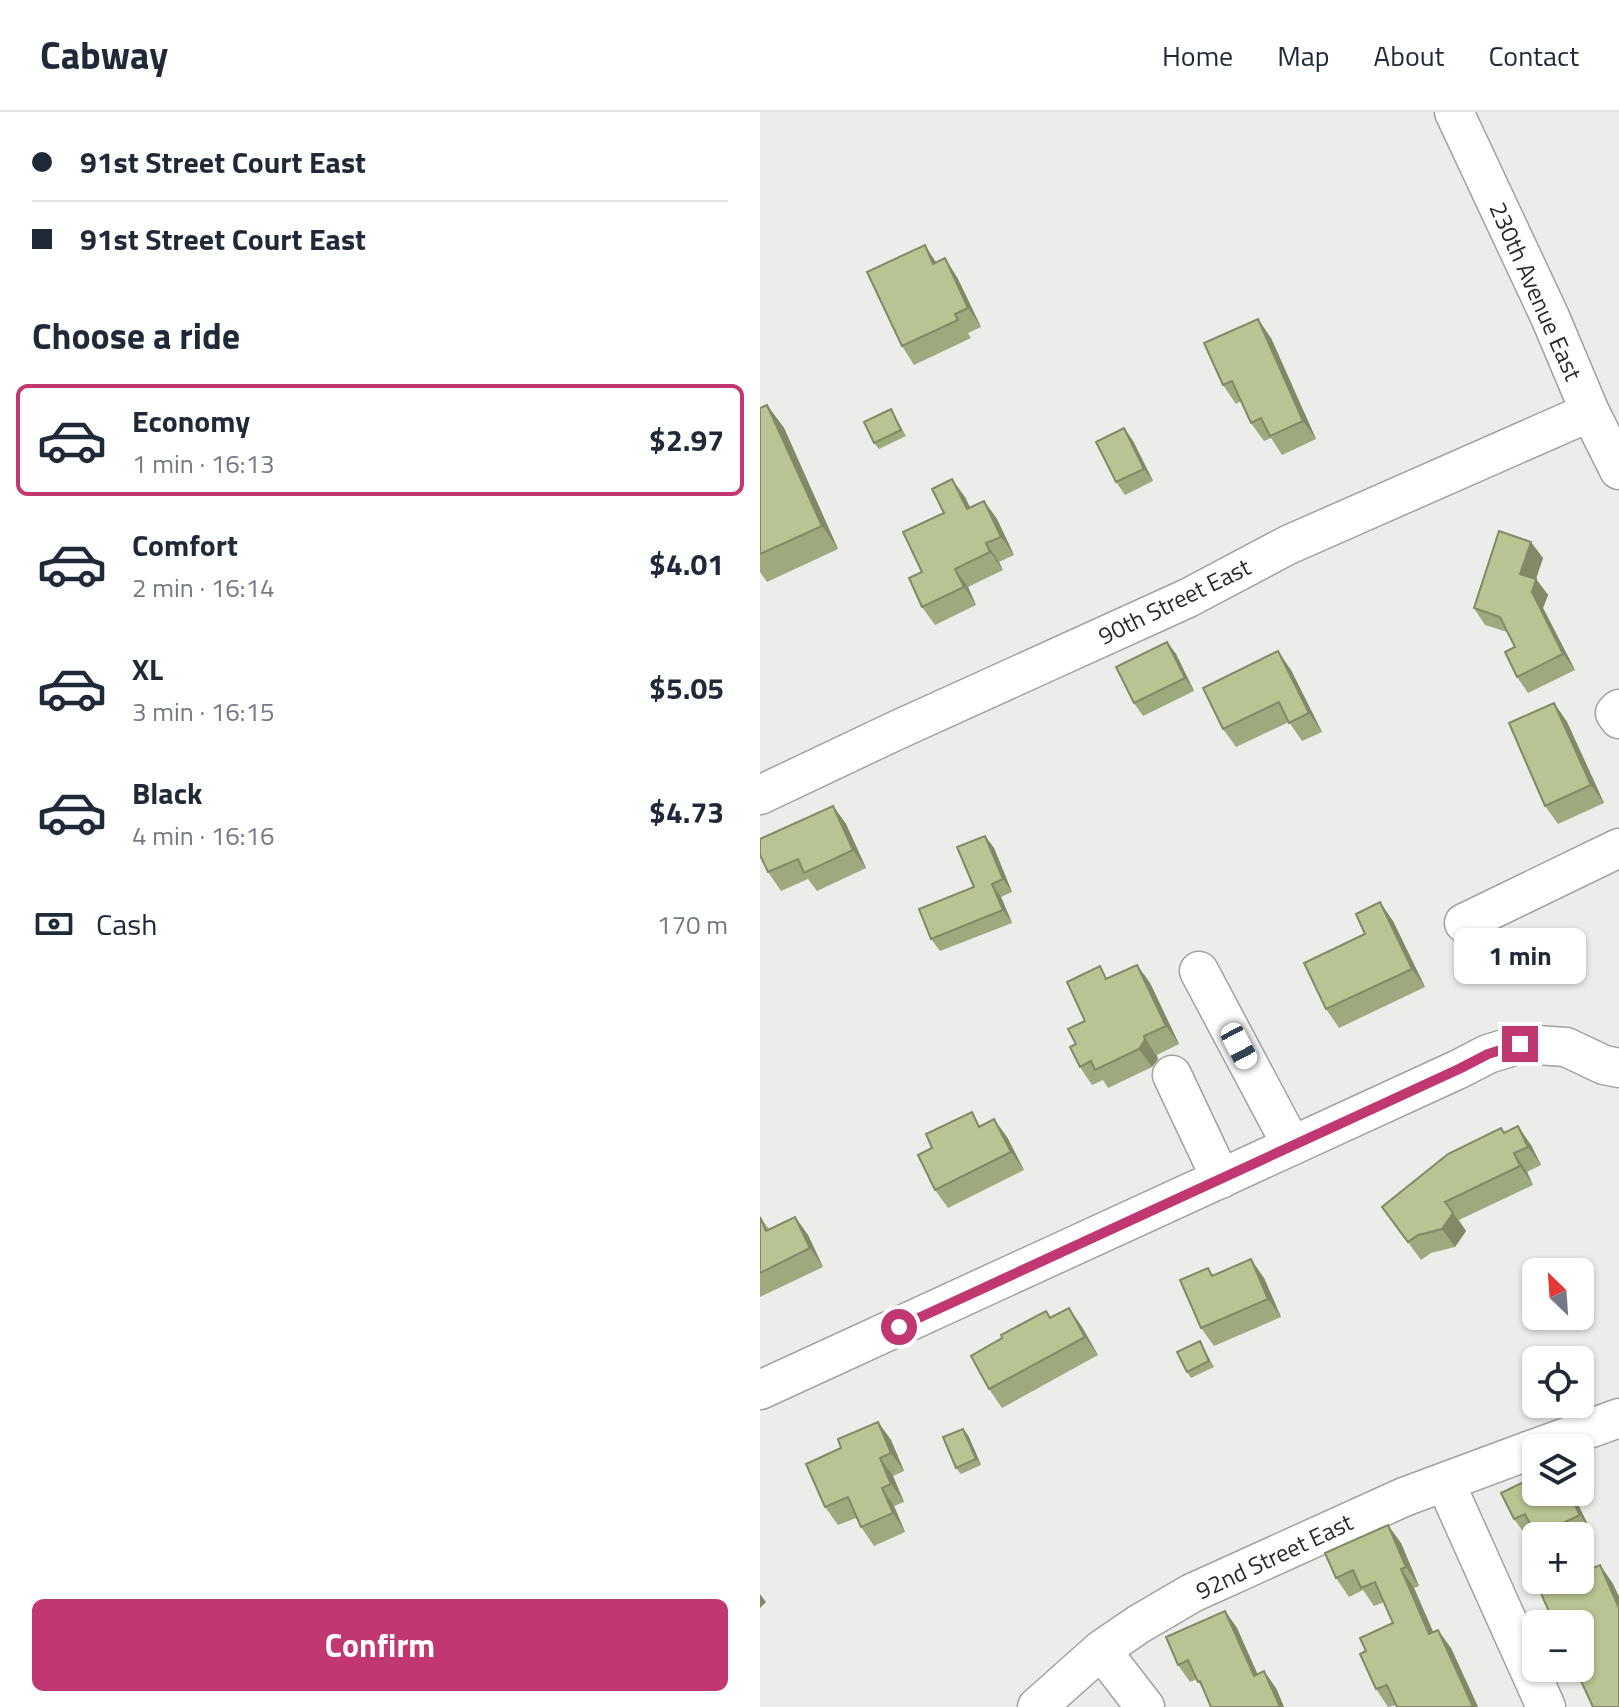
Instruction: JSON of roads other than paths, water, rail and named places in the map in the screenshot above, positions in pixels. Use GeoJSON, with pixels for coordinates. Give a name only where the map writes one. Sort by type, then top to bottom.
{"type":"FeatureCollection","features":[{"type":"Feature","properties":{"kind":"street","name":"230th Avenue East"},"geometry":{"type":"LineString","coordinates":[[1454,112],[1619,470]]}},
{"type":"Feature","properties":{"kind":"street","name":"90th Street East"},"geometry":{"type":"LineString","coordinates":[[760,795],[1188,598],[1288,545],[1590,412]]}},
{"type":"Feature","properties":{"kind":"street"},"geometry":{"type":"LineString","coordinates":[[1619,709],[1615,713],[1619,719]]}},
{"type":"Feature","properties":{"kind":"street"},"geometry":{"type":"LineString","coordinates":[[1464,923],[1619,848]]}},
{"type":"Feature","properties":{"kind":"street"},"geometry":{"type":"LineString","coordinates":[[1199,971],[1292,1146]]}},
{"type":"Feature","properties":{"kind":"street"},"geometry":{"type":"LineString","coordinates":[[760,1390],[1488,1054],[1520,1044],[1566,1047],[1604,1065],[1619,1068]]}},
{"type":"Feature","properties":{"kind":"street"},"geometry":{"type":"LineString","coordinates":[[1172,1075],[1221,1179]]}},
{"type":"Feature","properties":{"kind":"street","name":"92nd Street East"},"geometry":{"type":"LineString","coordinates":[[1575,1434],[1619,1418]]}},
{"type":"Feature","properties":{"kind":"street","name":"92nd Street East"},"geometry":{"type":"LineString","coordinates":[[1037,1707],[1101,1650],[1192,1593],[1404,1497],[1522,1453]]}},
{"type":"Feature","properties":{"kind":"street"},"geometry":{"type":"LineString","coordinates":[[1445,1482],[1546,1707]]}},
{"type":"Feature","properties":{"kind":"street"},"geometry":{"type":"LineString","coordinates":[[1101,1650],[1145,1707]]}}]}
